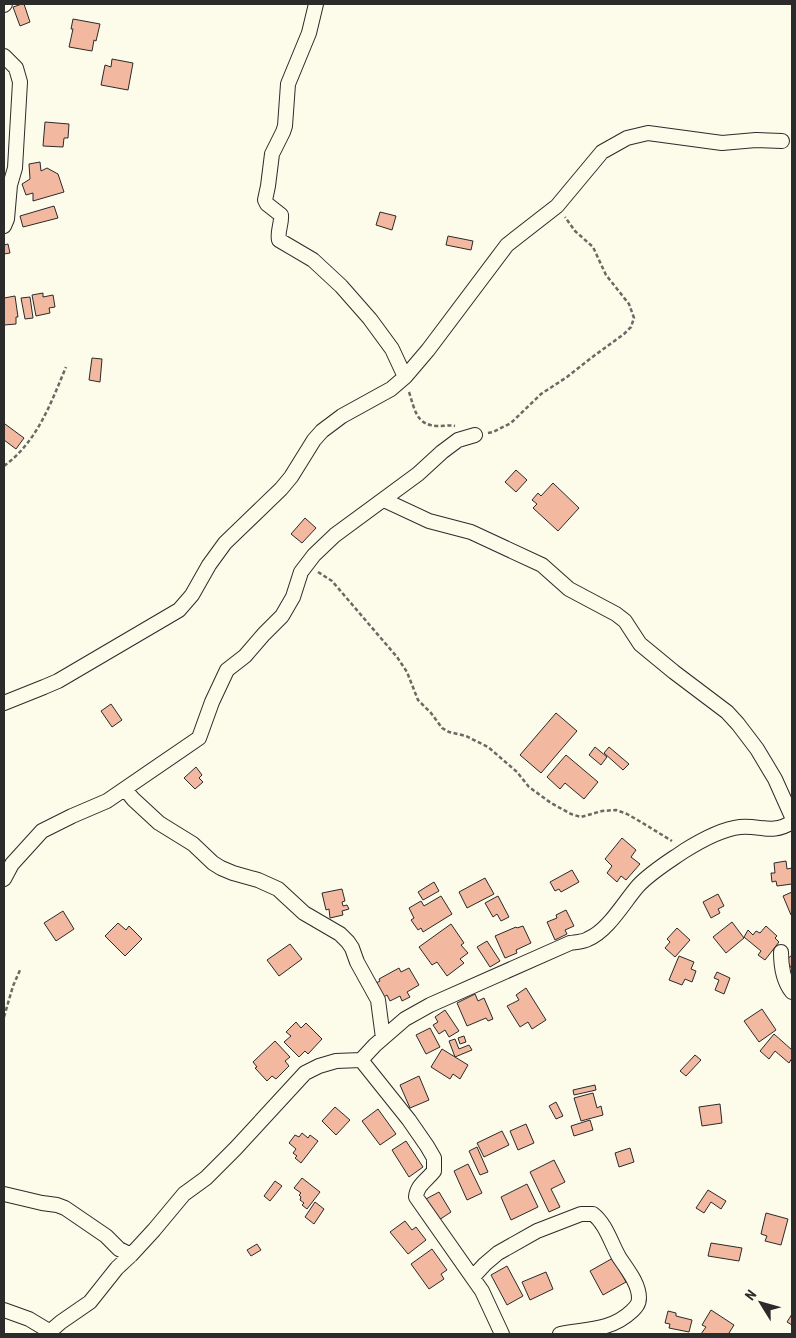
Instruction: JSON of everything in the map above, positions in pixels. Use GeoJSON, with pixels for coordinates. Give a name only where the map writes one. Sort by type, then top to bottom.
{"type":"FeatureCollection","features":[{"type":"Feature","properties":{"kind":"street"},"geometry":{"type":"LineString","coordinates":[[316,4],[309,33],[288,84],[285,126],[272,154],[265,200],[267,204],[282,214],[279,240],[313,260],[341,286],[370,319],[392,349],[405,378]]}},
{"type":"Feature","properties":{"kind":"street"},"geometry":{"type":"LineString","coordinates":[[4,56],[16,68],[20,82],[15,168],[10,185],[7,219],[4,226]]}},
{"type":"Feature","properties":{"kind":"street"},"geometry":{"type":"LineString","coordinates":[[4,703],[58,680],[179,610],[192,595],[225,543],[281,489],[322,431],[342,416],[391,389],[405,378],[428,350],[506,244],[557,206],[602,152],[626,138],[648,133],[722,143],[756,140],[782,141]]}},
{"type":"Feature","properties":{"kind":"street"},"geometry":{"type":"LineString","coordinates":[[4,878],[12,864],[42,832],[72,816],[107,801],[198,738],[227,670],[245,656],[282,616],[293,597],[301,572],[314,555],[335,535],[418,474],[458,440],[475,435]]}},
{"type":"Feature","properties":{"kind":"street"},"geometry":{"type":"LineString","coordinates":[[384,500],[429,521],[471,532],[542,565],[569,589],[616,614],[625,621],[640,644],[727,712],[738,724],[757,749],[775,779],[792,817]]}},
{"type":"Feature","properties":{"kind":"street"},"geometry":{"type":"LineString","coordinates":[[125,789],[133,799],[160,823],[193,844],[213,863],[233,873],[258,880],[273,887],[304,913],[340,934],[348,942],[378,1000],[383,1038]]}},
{"type":"Feature","properties":{"kind":"street"},"geometry":{"type":"LineString","coordinates":[[4,1310],[29,1320],[48,1333],[90,1302],[117,1268],[131,1256],[184,1194],[206,1178],[236,1148],[305,1073],[336,1061],[361,1060],[405,1019],[430,1005],[570,944],[589,939],[607,925],[639,885],[659,868],[686,850],[725,831],[740,827],[775,829],[792,822]]}},
{"type":"Feature","properties":{"kind":"street"},"geometry":{"type":"LineString","coordinates":[[781,952],[781,967],[788,987],[792,992]]}},
{"type":"Feature","properties":{"kind":"street"},"geometry":{"type":"LineString","coordinates":[[361,1060],[409,1120],[434,1158],[434,1170],[420,1185],[416,1197],[482,1291],[502,1334]]}},
{"type":"Feature","properties":{"kind":"street"},"geometry":{"type":"LineString","coordinates":[[4,1194],[65,1208],[131,1256]]}},
{"type":"Feature","properties":{"kind":"street"},"geometry":{"type":"LineString","coordinates":[[473,1277],[498,1253],[537,1231],[581,1214],[593,1214],[599,1219],[619,1257],[632,1274],[639,1298],[637,1306],[619,1321],[605,1327],[560,1334]]}},
{"type":"Feature","properties":{"kind":"path"},"geometry":{"type":"LineString","coordinates":[[405,378],[416,412],[424,423],[439,426],[453,425],[475,435],[493,432],[511,423],[541,394],[567,377],[631,327],[634,318],[629,304],[606,275],[593,248],[575,231],[557,206]]}},
{"type":"Feature","properties":{"kind":"path"},"geometry":{"type":"LineString","coordinates":[[4,466],[23,450],[37,429],[66,367]]}},
{"type":"Feature","properties":{"kind":"path"},"geometry":{"type":"LineString","coordinates":[[307,564],[332,581],[388,644],[407,672],[418,700],[442,728],[449,732],[466,736],[488,747],[517,772],[529,787],[551,803],[571,814],[581,816],[616,810],[641,822],[686,850]]}},
{"type":"Feature","properties":{"kind":"path"},"geometry":{"type":"LineString","coordinates":[[4,1017],[20,970]]}},
{"type":"Feature","properties":{"kind":"building"},"geometry":{"type":"Polygon","coordinates":[[[24,4],[30,22],[20,26],[13,7],[24,4]]]}},
{"type":"Feature","properties":{"kind":"building"},"geometry":{"type":"Polygon","coordinates":[[[73,19],[100,24],[92,51],[69,47],[73,19]]]}},
{"type":"Feature","properties":{"kind":"building"},"geometry":{"type":"Polygon","coordinates":[[[112,59],[133,63],[128,90],[101,85],[105,65],[111,67],[112,59]]]}},
{"type":"Feature","properties":{"kind":"building"},"geometry":{"type":"Polygon","coordinates":[[[45,122],[69,124],[68,138],[64,138],[63,147],[43,146],[45,122]]]}},
{"type":"Feature","properties":{"kind":"building"},"geometry":{"type":"Polygon","coordinates":[[[40,162],[41,171],[47,168],[58,174],[64,192],[33,201],[33,193],[26,195],[22,184],[30,179],[29,164],[40,162]]]}},
{"type":"Feature","properties":{"kind":"building"},"geometry":{"type":"Polygon","coordinates":[[[54,206],[58,218],[23,227],[20,216],[54,206]]]}},
{"type":"Feature","properties":{"kind":"building"},"geometry":{"type":"Polygon","coordinates":[[[380,212],[396,216],[392,230],[376,225],[380,212]]]}},
{"type":"Feature","properties":{"kind":"building"},"geometry":{"type":"Polygon","coordinates":[[[448,236],[473,241],[471,250],[446,245],[448,236]]]}},
{"type":"Feature","properties":{"kind":"building"},"geometry":{"type":"Polygon","coordinates":[[[8,244],[10,253],[4,254],[4,245],[8,244]]]}},
{"type":"Feature","properties":{"kind":"building"},"geometry":{"type":"Polygon","coordinates":[[[43,293],[43,297],[53,295],[55,307],[49,308],[50,313],[36,316],[32,295],[43,293]]]}},
{"type":"Feature","properties":{"kind":"building"},"geometry":{"type":"Polygon","coordinates":[[[15,296],[18,317],[16,317],[16,324],[4,325],[4,298],[15,296]]]}},
{"type":"Feature","properties":{"kind":"building"},"geometry":{"type":"Polygon","coordinates":[[[30,297],[33,318],[25,319],[21,298],[30,297]]]}},
{"type":"Feature","properties":{"kind":"building"},"geometry":{"type":"Polygon","coordinates":[[[92,358],[102,359],[100,382],[89,380],[92,358]]]}},
{"type":"Feature","properties":{"kind":"building"},"geometry":{"type":"Polygon","coordinates":[[[5,424],[24,438],[16,449],[4,440],[5,424]]]}},
{"type":"Feature","properties":{"kind":"building"},"geometry":{"type":"Polygon","coordinates":[[[516,470],[527,480],[516,492],[505,482],[516,470]]]}},
{"type":"Feature","properties":{"kind":"building"},"geometry":{"type":"Polygon","coordinates":[[[553,483],[579,508],[558,531],[533,508],[537,504],[532,500],[538,493],[541,496],[553,483]]]}},
{"type":"Feature","properties":{"kind":"building"},"geometry":{"type":"Polygon","coordinates":[[[305,518],[316,528],[302,543],[291,534],[305,518]]]}},
{"type":"Feature","properties":{"kind":"building"},"geometry":{"type":"Polygon","coordinates":[[[111,704],[122,720],[112,727],[101,711],[111,704]]]}},
{"type":"Feature","properties":{"kind":"building"},"geometry":{"type":"Polygon","coordinates":[[[556,713],[577,731],[541,773],[520,755],[556,713]]]}},
{"type":"Feature","properties":{"kind":"building"},"geometry":{"type":"Polygon","coordinates":[[[595,747],[607,757],[601,765],[589,755],[595,747]]]}},
{"type":"Feature","properties":{"kind":"building"},"geometry":{"type":"Polygon","coordinates":[[[609,747],[629,764],[623,770],[604,753],[609,747]]]}},
{"type":"Feature","properties":{"kind":"building"},"geometry":{"type":"Polygon","coordinates":[[[566,755],[598,782],[584,799],[565,783],[560,789],[547,777],[566,755]]]}},
{"type":"Feature","properties":{"kind":"building"},"geometry":{"type":"Polygon","coordinates":[[[196,767],[202,775],[199,778],[203,782],[195,789],[184,778],[196,767]]]}},
{"type":"Feature","properties":{"kind":"building"},"geometry":{"type":"Polygon","coordinates":[[[622,838],[636,850],[631,857],[640,864],[626,880],[621,876],[617,882],[607,873],[612,866],[605,859],[622,838]]]}},
{"type":"Feature","properties":{"kind":"building"},"geometry":{"type":"Polygon","coordinates":[[[786,861],[787,869],[792,868],[792,884],[777,886],[776,881],[772,882],[771,873],[775,873],[774,863],[786,861]]]}},
{"type":"Feature","properties":{"kind":"building"},"geometry":{"type":"Polygon","coordinates":[[[572,870],[579,882],[561,892],[559,889],[555,891],[550,882],[572,870]]]}},
{"type":"Feature","properties":{"kind":"building"},"geometry":{"type":"Polygon","coordinates":[[[485,878],[494,894],[467,908],[459,892],[485,878]]]}},
{"type":"Feature","properties":{"kind":"building"},"geometry":{"type":"Polygon","coordinates":[[[434,882],[439,891],[423,900],[418,892],[434,882]]]}},
{"type":"Feature","properties":{"kind":"building"},"geometry":{"type":"Polygon","coordinates":[[[342,889],[345,901],[342,902],[343,906],[347,905],[349,909],[342,911],[343,915],[330,918],[329,909],[326,910],[322,893],[342,889]]]}},
{"type":"Feature","properties":{"kind":"building"},"geometry":{"type":"Polygon","coordinates":[[[792,892],[792,915],[791,915],[783,896],[792,892]]]}},
{"type":"Feature","properties":{"kind":"building"},"geometry":{"type":"Polygon","coordinates":[[[718,894],[724,906],[718,909],[720,913],[711,918],[703,902],[718,894]]]}},
{"type":"Feature","properties":{"kind":"building"},"geometry":{"type":"Polygon","coordinates":[[[441,896],[452,914],[423,932],[421,928],[418,930],[411,920],[414,918],[409,908],[421,901],[424,906],[441,896]]]}},
{"type":"Feature","properties":{"kind":"building"},"geometry":{"type":"Polygon","coordinates":[[[498,896],[509,917],[501,921],[497,914],[493,917],[485,903],[498,896]]]}},
{"type":"Feature","properties":{"kind":"building"},"geometry":{"type":"Polygon","coordinates":[[[566,910],[574,926],[565,930],[567,934],[555,940],[547,922],[557,918],[556,915],[566,910]]]}},
{"type":"Feature","properties":{"kind":"building"},"geometry":{"type":"Polygon","coordinates":[[[63,911],[74,929],[56,941],[44,923],[63,911]]]}},
{"type":"Feature","properties":{"kind":"building"},"geometry":{"type":"Polygon","coordinates":[[[732,922],[744,938],[726,953],[713,937],[732,922]]]}},
{"type":"Feature","properties":{"kind":"building"},"geometry":{"type":"Polygon","coordinates":[[[118,923],[126,930],[129,926],[142,939],[125,956],[105,936],[118,923]]]}},
{"type":"Feature","properties":{"kind":"building"},"geometry":{"type":"Polygon","coordinates":[[[451,924],[464,943],[461,945],[468,953],[460,959],[464,963],[447,976],[437,962],[432,965],[419,947],[451,924]]]}},
{"type":"Feature","properties":{"kind":"building"},"geometry":{"type":"Polygon","coordinates":[[[523,926],[531,943],[516,950],[517,953],[505,958],[495,936],[523,926]]]}},
{"type":"Feature","properties":{"kind":"building"},"geometry":{"type":"Polygon","coordinates":[[[766,926],[777,936],[775,938],[779,942],[765,960],[758,955],[761,951],[744,937],[748,930],[753,935],[756,931],[760,933],[766,926]]]}},
{"type":"Feature","properties":{"kind":"building"},"geometry":{"type":"Polygon","coordinates":[[[677,928],[690,940],[675,957],[665,948],[670,942],[667,939],[677,928]]]}},
{"type":"Feature","properties":{"kind":"building"},"geometry":{"type":"Polygon","coordinates":[[[487,941],[500,961],[490,967],[477,947],[487,941]]]}},
{"type":"Feature","properties":{"kind":"building"},"geometry":{"type":"Polygon","coordinates":[[[290,944],[302,959],[279,976],[267,960],[290,944]]]}},
{"type":"Feature","properties":{"kind":"building"},"geometry":{"type":"Polygon","coordinates":[[[792,955],[792,969],[786,960],[792,955]]]}},
{"type":"Feature","properties":{"kind":"building"},"geometry":{"type":"Polygon","coordinates":[[[679,956],[694,962],[691,969],[696,971],[692,982],[685,979],[682,985],[669,980],[679,956]]]}},
{"type":"Feature","properties":{"kind":"building"},"geometry":{"type":"Polygon","coordinates":[[[399,968],[401,972],[409,968],[419,985],[407,992],[410,997],[402,1001],[400,996],[390,1001],[387,995],[382,998],[374,984],[380,981],[379,979],[399,968]]]}},
{"type":"Feature","properties":{"kind":"building"},"geometry":{"type":"Polygon","coordinates":[[[717,972],[730,978],[724,994],[715,990],[719,980],[714,978],[717,972]]]}},
{"type":"Feature","properties":{"kind":"building"},"geometry":{"type":"Polygon","coordinates":[[[526,988],[546,1020],[532,1029],[528,1022],[520,1027],[507,1006],[519,1000],[516,995],[526,988]]]}},
{"type":"Feature","properties":{"kind":"building"},"geometry":{"type":"Polygon","coordinates":[[[475,994],[478,1001],[484,998],[493,1019],[488,1021],[486,1018],[467,1026],[457,1003],[475,994]]]}},
{"type":"Feature","properties":{"kind":"building"},"geometry":{"type":"Polygon","coordinates":[[[762,1009],[776,1030],[759,1042],[744,1021],[762,1009]]]}},
{"type":"Feature","properties":{"kind":"building"},"geometry":{"type":"Polygon","coordinates":[[[445,1010],[459,1031],[449,1037],[445,1030],[439,1034],[433,1025],[438,1022],[435,1017],[445,1010]]]}},
{"type":"Feature","properties":{"kind":"building"},"geometry":{"type":"Polygon","coordinates":[[[296,1022],[301,1028],[306,1023],[322,1039],[308,1054],[305,1051],[299,1057],[284,1042],[291,1036],[286,1032],[296,1022]]]}},
{"type":"Feature","properties":{"kind":"building"},"geometry":{"type":"Polygon","coordinates":[[[430,1028],[440,1047],[426,1054],[416,1035],[430,1028]]]}},
{"type":"Feature","properties":{"kind":"building"},"geometry":{"type":"Polygon","coordinates":[[[774,1034],[792,1050],[792,1058],[789,1063],[775,1051],[769,1059],[760,1051],[774,1034]]]}},
{"type":"Feature","properties":{"kind":"building"},"geometry":{"type":"Polygon","coordinates":[[[464,1036],[466,1042],[460,1044],[458,1038],[464,1036]]]}},
{"type":"Feature","properties":{"kind":"building"},"geometry":{"type":"Polygon","coordinates":[[[455,1039],[459,1049],[469,1045],[472,1050],[455,1057],[449,1041],[455,1039]]]}},
{"type":"Feature","properties":{"kind":"building"},"geometry":{"type":"Polygon","coordinates":[[[275,1041],[290,1057],[285,1061],[289,1066],[276,1079],[272,1076],[267,1081],[255,1068],[257,1067],[253,1062],[275,1041]]]}},
{"type":"Feature","properties":{"kind":"building"},"geometry":{"type":"Polygon","coordinates":[[[442,1049],[468,1065],[460,1079],[453,1074],[450,1079],[431,1067],[442,1049]]]}},
{"type":"Feature","properties":{"kind":"building"},"geometry":{"type":"Polygon","coordinates":[[[695,1055],[701,1060],[686,1076],[680,1071],[695,1055]]]}},
{"type":"Feature","properties":{"kind":"building"},"geometry":{"type":"Polygon","coordinates":[[[419,1076],[429,1100],[410,1108],[400,1085],[419,1076]]]}},
{"type":"Feature","properties":{"kind":"building"},"geometry":{"type":"Polygon","coordinates":[[[595,1085],[596,1090],[574,1095],[573,1090],[595,1085]]]}},
{"type":"Feature","properties":{"kind":"building"},"geometry":{"type":"Polygon","coordinates":[[[593,1093],[597,1108],[601,1106],[603,1115],[581,1121],[574,1098],[593,1093]]]}},
{"type":"Feature","properties":{"kind":"building"},"geometry":{"type":"Polygon","coordinates":[[[556,1102],[563,1116],[556,1119],[549,1106],[556,1102]]]}},
{"type":"Feature","properties":{"kind":"building"},"geometry":{"type":"Polygon","coordinates":[[[720,1104],[722,1123],[702,1126],[699,1107],[720,1104]]]}},
{"type":"Feature","properties":{"kind":"building"},"geometry":{"type":"Polygon","coordinates":[[[335,1107],[350,1120],[336,1135],[322,1121],[335,1107]]]}},
{"type":"Feature","properties":{"kind":"building"},"geometry":{"type":"Polygon","coordinates":[[[378,1109],[396,1134],[380,1145],[362,1121],[378,1109]]]}},
{"type":"Feature","properties":{"kind":"building"},"geometry":{"type":"Polygon","coordinates":[[[590,1120],[593,1130],[574,1136],[571,1126],[590,1120]]]}},
{"type":"Feature","properties":{"kind":"building"},"geometry":{"type":"Polygon","coordinates":[[[526,1124],[534,1143],[518,1150],[510,1131],[526,1124]]]}},
{"type":"Feature","properties":{"kind":"building"},"geometry":{"type":"Polygon","coordinates":[[[502,1131],[509,1145],[484,1157],[477,1143],[502,1131]]]}},
{"type":"Feature","properties":{"kind":"building"},"geometry":{"type":"Polygon","coordinates":[[[302,1133],[308,1138],[310,1135],[318,1141],[301,1163],[295,1158],[297,1156],[293,1153],[296,1149],[289,1143],[295,1135],[299,1137],[302,1133]]]}},
{"type":"Feature","properties":{"kind":"building"},"geometry":{"type":"Polygon","coordinates":[[[406,1141],[423,1167],[409,1177],[392,1150],[406,1141]]]}},
{"type":"Feature","properties":{"kind":"building"},"geometry":{"type":"Polygon","coordinates":[[[477,1147],[488,1172],[480,1175],[469,1151],[477,1147]]]}},
{"type":"Feature","properties":{"kind":"building"},"geometry":{"type":"Polygon","coordinates":[[[630,1148],[634,1162],[619,1167],[615,1153],[630,1148]]]}},
{"type":"Feature","properties":{"kind":"building"},"geometry":{"type":"Polygon","coordinates":[[[554,1160],[565,1182],[551,1189],[560,1207],[549,1212],[530,1172],[554,1160]]]}},
{"type":"Feature","properties":{"kind":"building"},"geometry":{"type":"Polygon","coordinates":[[[468,1164],[482,1193],[467,1200],[454,1171],[468,1164]]]}},
{"type":"Feature","properties":{"kind":"building"},"geometry":{"type":"Polygon","coordinates":[[[302,1178],[320,1192],[307,1209],[300,1200],[301,1197],[299,1195],[301,1193],[294,1188],[302,1178]]]}},
{"type":"Feature","properties":{"kind":"building"},"geometry":{"type":"Polygon","coordinates":[[[275,1181],[282,1186],[270,1201],[264,1196],[275,1181]]]}},
{"type":"Feature","properties":{"kind":"building"},"geometry":{"type":"Polygon","coordinates":[[[527,1184],[538,1207],[511,1220],[501,1197],[527,1184]]]}},
{"type":"Feature","properties":{"kind":"building"},"geometry":{"type":"Polygon","coordinates":[[[708,1190],[726,1201],[721,1209],[711,1202],[704,1213],[696,1208],[708,1190]]]}},
{"type":"Feature","properties":{"kind":"building"},"geometry":{"type":"Polygon","coordinates":[[[439,1192],[451,1212],[439,1220],[426,1199],[439,1192]]]}},
{"type":"Feature","properties":{"kind":"building"},"geometry":{"type":"Polygon","coordinates":[[[315,1202],[324,1209],[314,1224],[305,1217],[315,1202]]]}},
{"type":"Feature","properties":{"kind":"building"},"geometry":{"type":"Polygon","coordinates":[[[766,1213],[788,1219],[781,1245],[765,1241],[767,1236],[761,1234],[766,1213]]]}},
{"type":"Feature","properties":{"kind":"building"},"geometry":{"type":"Polygon","coordinates":[[[405,1221],[412,1230],[416,1227],[426,1240],[408,1254],[390,1232],[405,1221]]]}},
{"type":"Feature","properties":{"kind":"building"},"geometry":{"type":"Polygon","coordinates":[[[711,1243],[742,1248],[739,1261],[708,1256],[711,1243]]]}},
{"type":"Feature","properties":{"kind":"building"},"geometry":{"type":"Polygon","coordinates":[[[257,1244],[261,1250],[251,1256],[247,1250],[257,1244]]]}},
{"type":"Feature","properties":{"kind":"building"},"geometry":{"type":"Polygon","coordinates":[[[432,1249],[447,1270],[441,1274],[444,1279],[429,1289],[411,1264],[432,1249]]]}},
{"type":"Feature","properties":{"kind":"building"},"geometry":{"type":"Polygon","coordinates":[[[613,1258],[626,1282],[603,1295],[590,1271],[613,1258]]]}},
{"type":"Feature","properties":{"kind":"building"},"geometry":{"type":"Polygon","coordinates":[[[507,1266],[523,1296],[507,1305],[491,1275],[507,1266]]]}},
{"type":"Feature","properties":{"kind":"building"},"geometry":{"type":"Polygon","coordinates":[[[546,1272],[553,1289],[530,1300],[522,1282],[546,1272]]]}},
{"type":"Feature","properties":{"kind":"building"},"geometry":{"type":"Polygon","coordinates":[[[711,1310],[734,1325],[729,1333],[732,1334],[701,1334],[706,1327],[702,1325],[711,1310]]]}},
{"type":"Feature","properties":{"kind":"building"},"geometry":{"type":"Polygon","coordinates":[[[668,1311],[676,1313],[676,1316],[692,1320],[689,1332],[669,1328],[670,1324],[665,1323],[668,1311]]]}},
{"type":"Feature","properties":{"kind":"building"},"geometry":{"type":"Polygon","coordinates":[[[792,1314],[792,1325],[787,1322],[792,1314]]]}}]}
